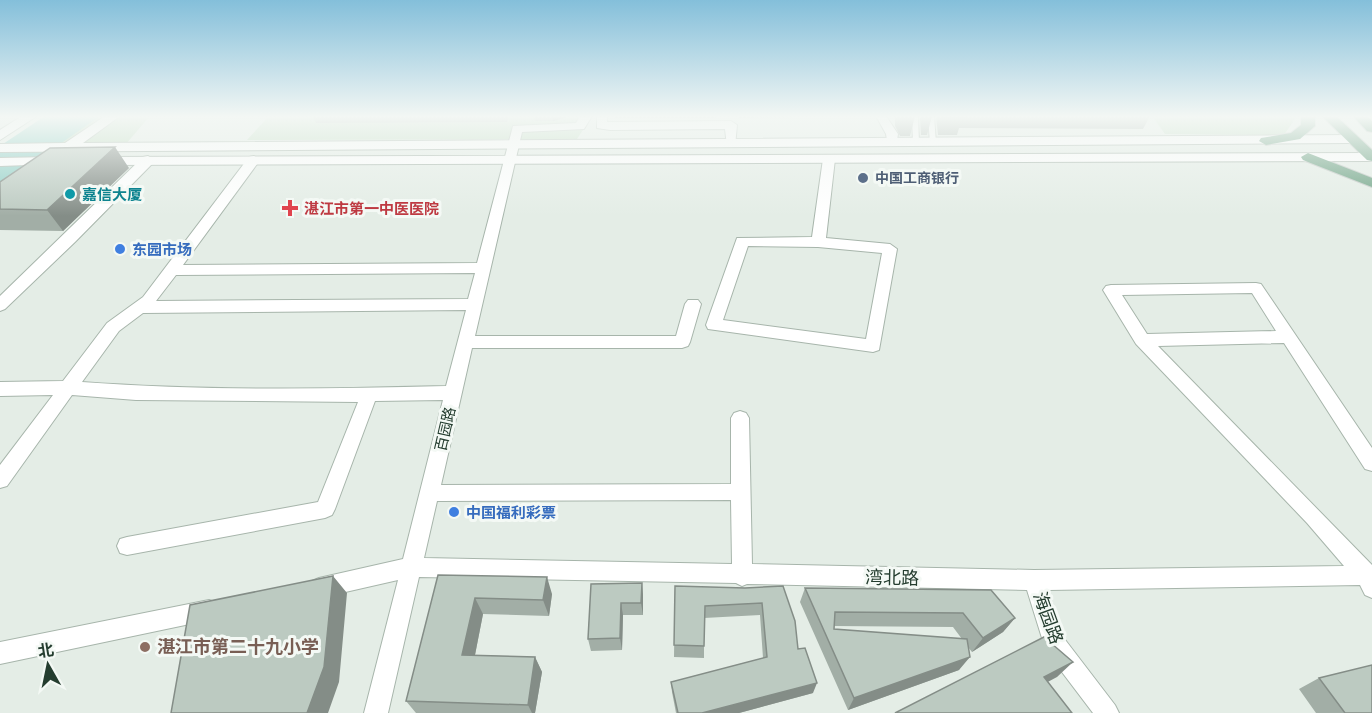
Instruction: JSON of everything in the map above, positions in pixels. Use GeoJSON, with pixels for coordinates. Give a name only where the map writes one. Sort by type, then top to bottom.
{"type":"FeatureCollection","features":[{"type":"Feature","properties":{"kind":"main road"},"geometry":{"type":"LineString","coordinates":[[1308,158],[1372,183]]}},
{"type":"Feature","properties":{"kind":"street"},"geometry":{"type":"LineString","coordinates":[[33,174],[64,149]]}},
{"type":"Feature","properties":{"kind":"street"},"geometry":{"type":"LineString","coordinates":[[235,149],[829,159],[1372,157]]}},
{"type":"Feature","properties":{"kind":"street"},"geometry":{"type":"LineString","coordinates":[[0,162],[254,160],[511,153],[543,149]]}},
{"type":"Feature","properties":{"kind":"street","name":"百园路"},"geometry":{"type":"LineString","coordinates":[[376,713],[511,153]]}},
{"type":"Feature","properties":{"kind":"street"},"geometry":{"type":"LineString","coordinates":[[818,242],[829,159]]}},
{"type":"Feature","properties":{"kind":"street"},"geometry":{"type":"LineString","coordinates":[[0,305],[70,239],[148,160]]}},
{"type":"Feature","properties":{"kind":"street"},"geometry":{"type":"LineString","coordinates":[[2,476],[113,327],[148,301],[254,160]]}},
{"type":"Feature","properties":{"kind":"street"},"geometry":{"type":"LineString","coordinates":[[742,242],[818,242],[890,249],[873,346],[714,326],[742,242]]}},
{"type":"Feature","properties":{"kind":"street"},"geometry":{"type":"LineString","coordinates":[[172,270],[484,268]]}},
{"type":"Feature","properties":{"kind":"street"},"geometry":{"type":"LineString","coordinates":[[1370,579],[1306,509],[1142,340],[1111,290],[1256,288],[1372,463]]}},
{"type":"Feature","properties":{"kind":"street"},"geometry":{"type":"LineString","coordinates":[[141,307],[475,304]]}},
{"type":"Feature","properties":{"kind":"street"},"geometry":{"type":"LineString","coordinates":[[466,342],[682,342],[693,304]]}},
{"type":"Feature","properties":{"kind":"street"},"geometry":{"type":"LineString","coordinates":[[1142,340],[1288,337]]}},
{"type":"Feature","properties":{"kind":"street"},"geometry":{"type":"LineString","coordinates":[[0,389],[68,388],[159,393],[310,396],[453,393]]}},
{"type":"Feature","properties":{"kind":"street"},"geometry":{"type":"LineString","coordinates":[[127,546],[325,509],[369,395]]}},
{"type":"Feature","properties":{"kind":"street"},"geometry":{"type":"LineString","coordinates":[[740,418],[742,576]]}},
{"type":"Feature","properties":{"kind":"street"},"geometry":{"type":"LineString","coordinates":[[429,493],[740,492]]}},
{"type":"Feature","properties":{"kind":"street","name":"湾北路"},"geometry":{"type":"LineString","coordinates":[[302,591],[411,567],[742,576],[1034,580],[1370,579]]}},
{"type":"Feature","properties":{"kind":"street","name":"海园路"},"geometry":{"type":"LineString","coordinates":[[1034,580],[1054,643],[1107,713]]}},
{"type":"Feature","properties":{"kind":"street"},"geometry":{"type":"LineString","coordinates":[[0,653],[232,606]]}},
{"type":"Feature","properties":{"kind":"water"},"geometry":{"type":"Polygon","coordinates":[[[0,149],[52,149],[0,186],[0,149]]]}},
{"type":"Feature","properties":{"kind":"building"},"geometry":{"type":"Polygon","coordinates":[[[48,149],[113,149],[47,210],[0,209],[0,182],[48,149]]]}},
{"type":"Feature","properties":{"kind":"building"},"geometry":{"type":"Polygon","coordinates":[[[438,575],[547,577],[543,600],[475,598],[462,655],[535,657],[528,705],[406,701],[438,575]]]}},
{"type":"Feature","properties":{"kind":"building"},"geometry":{"type":"Polygon","coordinates":[[[333,576],[324,667],[307,713],[171,713],[190,605],[333,576]]]}},
{"type":"Feature","properties":{"kind":"building"},"geometry":{"type":"Polygon","coordinates":[[[642,583],[641,603],[621,603],[620,638],[588,639],[591,584],[642,583]]]}},
{"type":"Feature","properties":{"kind":"building"},"geometry":{"type":"Polygon","coordinates":[[[675,586],[745,588],[783,586],[795,621],[798,649],[805,648],[817,683],[702,713],[678,713],[671,682],[767,657],[762,603],[705,606],[704,646],[674,645],[675,586]]]}},
{"type":"Feature","properties":{"kind":"building"},"geometry":{"type":"Polygon","coordinates":[[[805,588],[991,590],[1015,618],[983,638],[963,613],[835,612],[834,629],[967,639],[970,657],[854,698],[805,588]]]}},
{"type":"Feature","properties":{"kind":"building"},"geometry":{"type":"Polygon","coordinates":[[[1044,637],[1073,662],[1044,677],[1072,713],[895,713],[1044,637]]]}},
{"type":"Feature","properties":{"kind":"building"},"geometry":{"type":"Polygon","coordinates":[[[1372,665],[1372,713],[1345,713],[1319,678],[1372,665]]]}},
{"type":"Feature","properties":{"kind":"place","name":"中国工商银行"},"geometry":{"type":"Point","coordinates":[863,178]}},
{"type":"Feature","properties":{"kind":"place","name":"嘉信大厦"},"geometry":{"type":"Point","coordinates":[70,194]}},
{"type":"Feature","properties":{"kind":"place","name":"湛江市第一中医医院"},"geometry":{"type":"Point","coordinates":[290,208]}},
{"type":"Feature","properties":{"kind":"place","name":"东园市场"},"geometry":{"type":"Point","coordinates":[120,249]}},
{"type":"Feature","properties":{"kind":"place","name":"中国福利彩票"},"geometry":{"type":"Point","coordinates":[454,512]}},
{"type":"Feature","properties":{"kind":"place","name":"湛江市第二十九小学"},"geometry":{"type":"Point","coordinates":[145,647]}}]}
